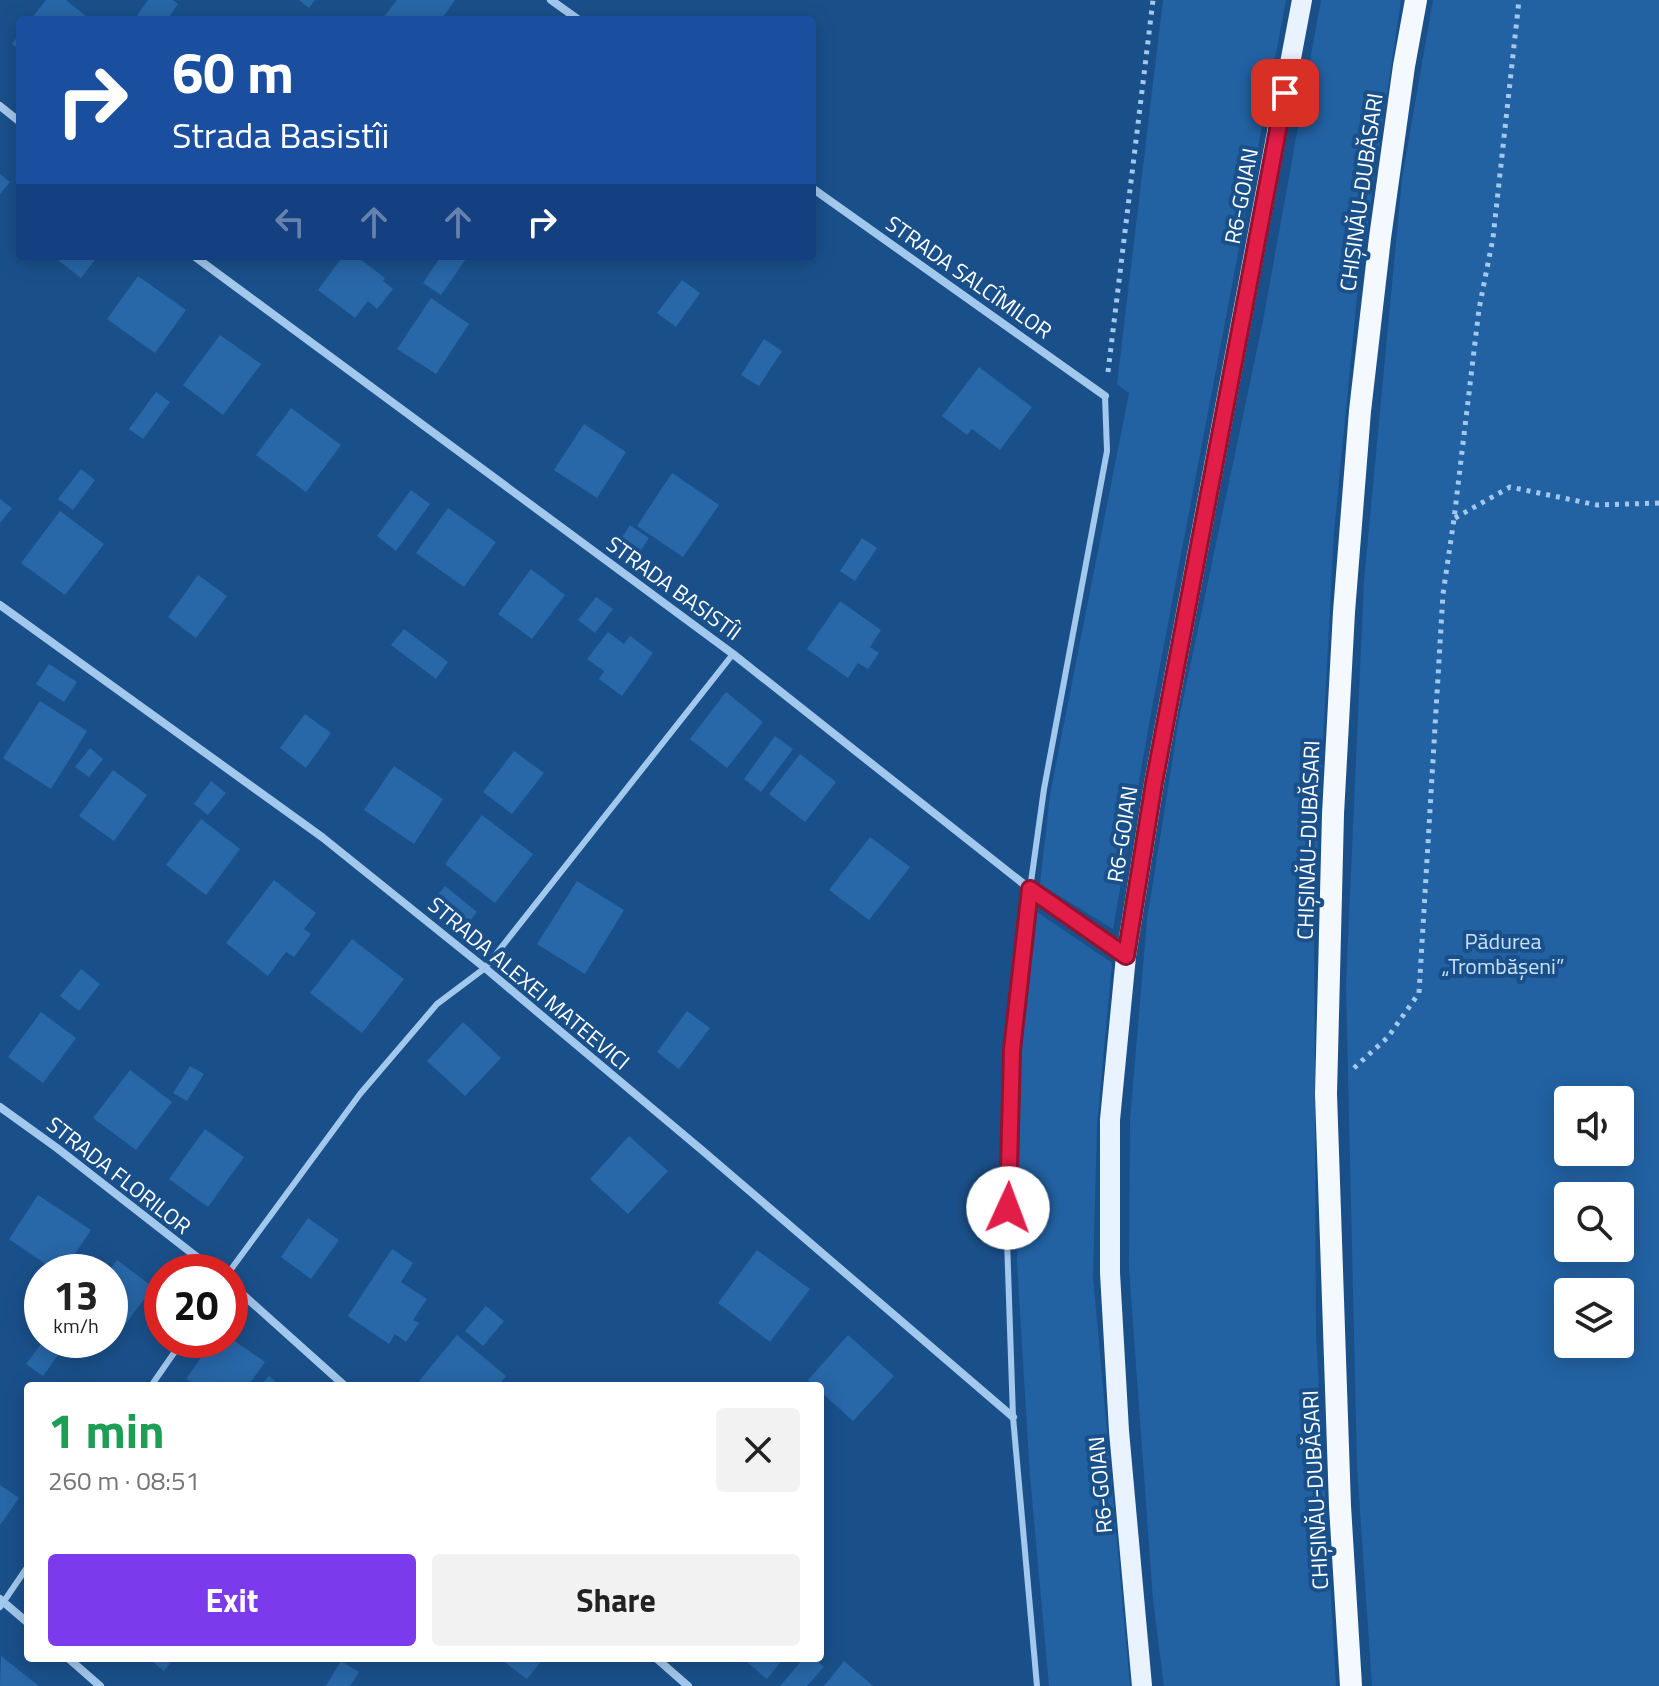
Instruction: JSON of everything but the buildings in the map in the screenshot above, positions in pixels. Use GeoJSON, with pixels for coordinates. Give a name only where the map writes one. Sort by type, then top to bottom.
{"type":"FeatureCollection","features":[{"type":"Feature","properties":{"kind":"highway","name":"CHIȘINĂU-DUBĂSARI"},"geometry":{"type":"LineString","coordinates":[[1351,1686],[1340,1506],[1326,1094],[1333,814],[1344,612],[1360,411],[1380,238],[1416,0]]}},
{"type":"Feature","properties":{"kind":"main road","name":"R6-GOIAN"},"geometry":{"type":"LineString","coordinates":[[1142,1686],[1119,1431],[1110,1273],[1110,1120],[1126,956],[1154,783],[1302,0]]}},
{"type":"Feature","properties":{"kind":"street"},"geometry":{"type":"LineString","coordinates":[[551,0],[573,16]]}},
{"type":"Feature","properties":{"kind":"street"},"geometry":{"type":"LineString","coordinates":[[0,106],[16,119]]}},
{"type":"Feature","properties":{"kind":"street","name":"STRADA SALCÎMILOR"},"geometry":{"type":"LineString","coordinates":[[816,191],[1105,396]]}},
{"type":"Feature","properties":{"kind":"street","name":"STRADA BASISTÎI"},"geometry":{"type":"LineString","coordinates":[[199,260],[733,654],[1030,889],[1126,956]]}},
{"type":"Feature","properties":{"kind":"street","name":"STRADA ALEXEI MATEEVICI"},"geometry":{"type":"LineString","coordinates":[[0,605],[322,837],[485,968],[1013,1417]]}},
{"type":"Feature","properties":{"kind":"street","name":"STRADA FLORILOR"},"geometry":{"type":"LineString","coordinates":[[0,1107],[193,1254]]}},
{"type":"Feature","properties":{"kind":"street"},"geometry":{"type":"LineString","coordinates":[[248,1299],[341,1382]]}},
{"type":"Feature","properties":{"kind":"street"},"geometry":{"type":"LineString","coordinates":[[1,1603],[24,1620]]}},
{"type":"Feature","properties":{"kind":"street"},"geometry":{"type":"LineString","coordinates":[[73,1662],[100,1686]]}},
{"type":"Feature","properties":{"kind":"street"},"geometry":{"type":"LineString","coordinates":[[661,1662],[688,1686]]}},
{"type":"Feature","properties":{"kind":"lane"},"geometry":{"type":"LineString","coordinates":[[1037,1686],[1013,1417],[1007,1240],[1012,1050],[1044,789],[1107,451],[1105,396]]}},
{"type":"Feature","properties":{"kind":"lane"},"geometry":{"type":"LineString","coordinates":[[242,1254],[360,1094],[437,1004],[485,968],[733,654]]}},
{"type":"Feature","properties":{"kind":"lane"},"geometry":{"type":"LineString","coordinates":[[154,1382],[170,1358]]}},
{"type":"Feature","properties":{"kind":"lane"},"geometry":{"type":"LineString","coordinates":[[1,1603],[24,1571]]}},
{"type":"Feature","properties":{"kind":"path"},"geometry":{"type":"LineString","coordinates":[[1105,396],[1152,0]]}},
{"type":"Feature","properties":{"kind":"path"},"geometry":{"type":"LineString","coordinates":[[1326,1094],[1388,1037],[1419,993],[1443,594],[1479,309],[1493,238],[1519,0]]}},
{"type":"Feature","properties":{"kind":"path"},"geometry":{"type":"LineString","coordinates":[[1454,519],[1510,487],[1597,505],[1659,503]]}},
{"type":"Feature","properties":{"kind":"green space"},"geometry":{"type":"Polygon","coordinates":[[[1163,0],[1286,0],[1113,929],[1040,884],[1050,795],[1129,393],[1117,384],[1163,0]]]}},
{"type":"Feature","properties":{"kind":"green space"},"geometry":{"type":"Polygon","coordinates":[[[1321,0],[1401,0],[1357,296],[1334,532],[1314,911],[1316,1335],[1336,1686],[1164,1686],[1153,1600],[1129,1268],[1130,1120],[1147,920],[1179,719],[1263,321],[1321,0]]]}},
{"type":"Feature","properties":{"kind":"green space","name":"Pădurea „Trombășeni”"},"geometry":{"type":"Polygon","coordinates":[[[1433,0],[1659,0],[1659,1686],[1372,1686],[1357,1466],[1346,985],[1364,581],[1402,179],[1433,0]]]}},
{"type":"Feature","properties":{"kind":"green space"},"geometry":{"type":"Polygon","coordinates":[[[1037,912],[1112,963],[1097,1124],[1093,1277],[1130,1686],[1049,1686],[1030,1476],[1017,1263],[1021,1053],[1037,912]]]}},
{"type":"Feature","properties":{"kind":"route"},"geometry":{"type":"LineString","coordinates":[[1008,1208],[1012,1050],[1030,889],[1126,956],[1154,783],[1285,93]]}}]}
